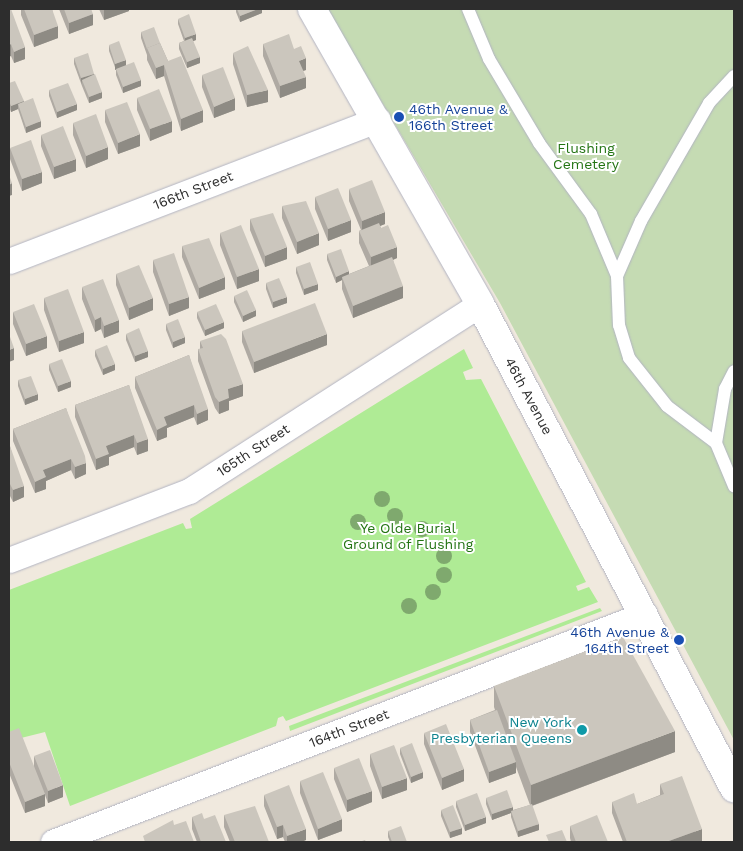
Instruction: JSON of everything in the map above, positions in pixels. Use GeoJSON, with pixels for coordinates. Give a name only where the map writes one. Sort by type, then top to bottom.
{"type":"FeatureCollection","features":[{"type":"Feature","properties":{"kind":"street","name":"46th Avenue"},"geometry":{"type":"LineString","coordinates":[[312,9],[378,119],[480,304],[645,614],[734,788]]}},
{"type":"Feature","properties":{"kind":"street","name":"166th Street"},"geometry":{"type":"LineString","coordinates":[[9,261],[378,119]]}},
{"type":"Feature","properties":{"kind":"street","name":"165th Street"},"geometry":{"type":"LineString","coordinates":[[9,560],[189,491],[480,304]]}},
{"type":"Feature","properties":{"kind":"street","name":"164th Street"},"geometry":{"type":"LineString","coordinates":[[52,842],[645,614]]}},
{"type":"Feature","properties":{"kind":"lane"},"geometry":{"type":"LineString","coordinates":[[468,9],[489,59],[535,136],[591,214],[617,276],[619,325],[629,358],[667,406],[716,443],[734,486]]}},
{"type":"Feature","properties":{"kind":"lane"},"geometry":{"type":"LineString","coordinates":[[617,276],[641,221],[709,102],[734,76]]}},
{"type":"Feature","properties":{"kind":"lane"},"geometry":{"type":"LineString","coordinates":[[716,443],[725,389],[734,371]]}},
{"type":"Feature","properties":{"kind":"green space","name":"Flushing Cemetery"},"geometry":{"type":"Polygon","coordinates":[[[327,9],[734,9],[734,740],[500,303],[327,9]]]}},
{"type":"Feature","properties":{"kind":"green space","name":"Ye Olde Burial Ground of Flushing"},"geometry":{"type":"Polygon","coordinates":[[[464,349],[473,368],[463,372],[466,380],[481,379],[586,582],[576,586],[578,591],[589,587],[598,602],[286,721],[283,716],[278,718],[276,726],[70,806],[45,732],[9,741],[9,590],[183,523],[186,529],[192,528],[190,519],[464,349]]]}},
{"type":"Feature","properties":{"kind":"green space"},"geometry":{"type":"Polygon","coordinates":[[[600,608],[602,611],[290,731],[289,726],[600,608]]]}},
{"type":"Feature","properties":{"kind":"building"},"geometry":{"type":"Polygon","coordinates":[[[9,9],[11,9],[25,47],[14,52],[11,44],[9,45],[9,9]]]}},
{"type":"Feature","properties":{"kind":"building"},"geometry":{"type":"Polygon","coordinates":[[[24,9],[52,9],[58,26],[34,35],[24,9]]]}},
{"type":"Feature","properties":{"kind":"building"},"geometry":{"type":"Polygon","coordinates":[[[64,9],[91,9],[93,14],[69,23],[64,9]]]}},
{"type":"Feature","properties":{"kind":"building"},"geometry":{"type":"Polygon","coordinates":[[[237,9],[258,9],[240,16],[237,9]]]}},
{"type":"Feature","properties":{"kind":"building"},"geometry":{"type":"Polygon","coordinates":[[[189,14],[196,34],[185,38],[178,19],[189,14]]]}},
{"type":"Feature","properties":{"kind":"building"},"geometry":{"type":"Polygon","coordinates":[[[154,27],[160,43],[147,49],[141,32],[154,27]]]}},
{"type":"Feature","properties":{"kind":"building"},"geometry":{"type":"Polygon","coordinates":[[[289,34],[294,49],[301,46],[306,58],[299,61],[306,77],[280,86],[263,44],[289,34]]]}},
{"type":"Feature","properties":{"kind":"building"},"geometry":{"type":"Polygon","coordinates":[[[192,38],[200,57],[187,62],[179,43],[192,38]]]}},
{"type":"Feature","properties":{"kind":"building"},"geometry":{"type":"Polygon","coordinates":[[[119,41],[126,60],[115,64],[109,45],[119,41]]]}},
{"type":"Feature","properties":{"kind":"building"},"geometry":{"type":"Polygon","coordinates":[[[160,43],[168,61],[181,56],[203,110],[181,119],[164,65],[156,68],[147,48],[160,43]]]}},
{"type":"Feature","properties":{"kind":"building"},"geometry":{"type":"Polygon","coordinates":[[[248,46],[268,90],[247,95],[233,53],[248,46]]]}},
{"type":"Feature","properties":{"kind":"building"},"geometry":{"type":"Polygon","coordinates":[[[88,53],[94,74],[81,78],[74,58],[88,53]]]}},
{"type":"Feature","properties":{"kind":"building"},"geometry":{"type":"Polygon","coordinates":[[[134,62],[141,80],[123,87],[116,69],[134,62]]]}},
{"type":"Feature","properties":{"kind":"building"},"geometry":{"type":"Polygon","coordinates":[[[223,67],[235,98],[214,107],[202,75],[223,67]]]}},
{"type":"Feature","properties":{"kind":"building"},"geometry":{"type":"Polygon","coordinates":[[[95,74],[102,92],[89,97],[82,80],[95,74]]]}},
{"type":"Feature","properties":{"kind":"building"},"geometry":{"type":"Polygon","coordinates":[[[15,81],[24,101],[11,106],[9,101],[9,83],[15,81]]]}},
{"type":"Feature","properties":{"kind":"building"},"geometry":{"type":"Polygon","coordinates":[[[68,83],[77,104],[57,112],[49,90],[68,83]]]}},
{"type":"Feature","properties":{"kind":"building"},"geometry":{"type":"Polygon","coordinates":[[[159,89],[172,121],[150,129],[137,98],[159,89]]]}},
{"type":"Feature","properties":{"kind":"building"},"geometry":{"type":"Polygon","coordinates":[[[33,98],[41,121],[26,127],[18,104],[33,98]]]}},
{"type":"Feature","properties":{"kind":"building"},"geometry":{"type":"Polygon","coordinates":[[[127,102],[140,134],[118,143],[105,110],[127,102]]]}},
{"type":"Feature","properties":{"kind":"building"},"geometry":{"type":"Polygon","coordinates":[[[96,114],[108,147],[86,156],[73,123],[96,114]]]}},
{"type":"Feature","properties":{"kind":"building"},"geometry":{"type":"Polygon","coordinates":[[[63,126],[76,159],[54,167],[41,135],[63,126]]]}},
{"type":"Feature","properties":{"kind":"building"},"geometry":{"type":"Polygon","coordinates":[[[31,140],[42,172],[22,179],[10,148],[31,140]]]}},
{"type":"Feature","properties":{"kind":"building"},"geometry":{"type":"Polygon","coordinates":[[[372,180],[385,212],[362,221],[349,189],[372,180]]]}},
{"type":"Feature","properties":{"kind":"building"},"geometry":{"type":"Polygon","coordinates":[[[338,188],[351,220],[328,229],[315,197],[338,188]]]}},
{"type":"Feature","properties":{"kind":"building"},"geometry":{"type":"Polygon","coordinates":[[[306,201],[319,233],[297,242],[282,206],[306,201]]]}},
{"type":"Feature","properties":{"kind":"building"},"geometry":{"type":"Polygon","coordinates":[[[273,213],[287,247],[265,256],[250,219],[273,213]]]}},
{"type":"Feature","properties":{"kind":"building"},"geometry":{"type":"Polygon","coordinates":[[[379,223],[381,228],[388,225],[397,247],[371,257],[359,231],[379,223]]]}},
{"type":"Feature","properties":{"kind":"building"},"geometry":{"type":"Polygon","coordinates":[[[241,225],[259,269],[237,277],[220,233],[241,225]]]}},
{"type":"Feature","properties":{"kind":"building"},"geometry":{"type":"Polygon","coordinates":[[[209,238],[225,277],[199,288],[182,246],[209,238]]]}},
{"type":"Feature","properties":{"kind":"building"},"geometry":{"type":"Polygon","coordinates":[[[341,249],[349,271],[336,277],[327,254],[341,249]]]}},
{"type":"Feature","properties":{"kind":"building"},"geometry":{"type":"Polygon","coordinates":[[[174,253],[189,297],[169,304],[153,260],[174,253]]]}},
{"type":"Feature","properties":{"kind":"building"},"geometry":{"type":"Polygon","coordinates":[[[392,257],[403,286],[353,306],[342,277],[392,257]]]}},
{"type":"Feature","properties":{"kind":"building"},"geometry":{"type":"Polygon","coordinates":[[[310,262],[318,284],[304,289],[296,267],[310,262]]]}},
{"type":"Feature","properties":{"kind":"building"},"geometry":{"type":"Polygon","coordinates":[[[139,265],[153,298],[129,308],[116,274],[139,265]]]}},
{"type":"Feature","properties":{"kind":"building"},"geometry":{"type":"Polygon","coordinates":[[[279,278],[287,297],[273,302],[266,283],[279,278]]]}},
{"type":"Feature","properties":{"kind":"building"},"geometry":{"type":"Polygon","coordinates":[[[103,279],[119,320],[104,326],[101,317],[95,320],[82,287],[103,279]]]}},
{"type":"Feature","properties":{"kind":"building"},"geometry":{"type":"Polygon","coordinates":[[[68,289],[84,332],[59,341],[44,298],[68,289]]]}},
{"type":"Feature","properties":{"kind":"building"},"geometry":{"type":"Polygon","coordinates":[[[247,290],[256,310],[243,316],[234,296],[247,290]]]}},
{"type":"Feature","properties":{"kind":"building"},"geometry":{"type":"Polygon","coordinates":[[[315,303],[327,334],[254,362],[242,331],[315,303]]]}},
{"type":"Feature","properties":{"kind":"building"},"geometry":{"type":"Polygon","coordinates":[[[34,304],[47,336],[26,344],[13,312],[34,304]]]}},
{"type":"Feature","properties":{"kind":"building"},"geometry":{"type":"Polygon","coordinates":[[[216,304],[224,322],[205,330],[197,312],[216,304]]]}},
{"type":"Feature","properties":{"kind":"building"},"geometry":{"type":"Polygon","coordinates":[[[178,319],[185,337],[173,342],[166,324],[178,319]]]}},
{"type":"Feature","properties":{"kind":"building"},"geometry":{"type":"Polygon","coordinates":[[[139,328],[148,351],[135,356],[126,334],[139,328]]]}},
{"type":"Feature","properties":{"kind":"building"},"geometry":{"type":"Polygon","coordinates":[[[9,334],[14,348],[9,350],[9,334]]]}},
{"type":"Feature","properties":{"kind":"building"},"geometry":{"type":"Polygon","coordinates":[[[221,334],[226,339],[243,384],[228,389],[229,398],[219,402],[215,397],[198,349],[203,348],[200,341],[221,334]]]}},
{"type":"Feature","properties":{"kind":"building"},"geometry":{"type":"Polygon","coordinates":[[[107,345],[115,364],[103,369],[95,350],[107,345]]]}},
{"type":"Feature","properties":{"kind":"building"},"geometry":{"type":"Polygon","coordinates":[[[189,355],[208,409],[197,414],[194,405],[164,417],[167,425],[157,430],[135,377],[189,355]]]}},
{"type":"Feature","properties":{"kind":"building"},"geometry":{"type":"Polygon","coordinates":[[[62,359],[71,381],[58,386],[49,364],[62,359]]]}},
{"type":"Feature","properties":{"kind":"building"},"geometry":{"type":"Polygon","coordinates":[[[31,376],[38,394],[25,399],[18,380],[31,376]]]}},
{"type":"Feature","properties":{"kind":"building"},"geometry":{"type":"Polygon","coordinates":[[[129,385],[148,439],[137,443],[134,435],[106,446],[109,454],[96,459],[75,405],[129,385]]]}},
{"type":"Feature","properties":{"kind":"building"},"geometry":{"type":"Polygon","coordinates":[[[66,408],[86,463],[75,467],[71,459],[43,470],[46,477],[35,482],[13,429],[66,408]]]}},
{"type":"Feature","properties":{"kind":"building"},"geometry":{"type":"Polygon","coordinates":[[[9,443],[24,486],[13,490],[9,482],[9,443]]]}},
{"type":"Feature","properties":{"kind":"building","name":"New York Presbyterian Queens"},"geometry":{"type":"Polygon","coordinates":[[[623,637],[675,731],[531,785],[494,686],[623,637]]]}},
{"type":"Feature","properties":{"kind":"building"},"geometry":{"type":"Polygon","coordinates":[[[497,710],[516,762],[489,772],[470,720],[497,710]]]}},
{"type":"Feature","properties":{"kind":"building"},"geometry":{"type":"Polygon","coordinates":[[[446,724],[464,769],[442,778],[424,733],[446,724]]]}},
{"type":"Feature","properties":{"kind":"building"},"geometry":{"type":"Polygon","coordinates":[[[19,728],[45,794],[25,802],[9,762],[9,732],[19,728]]]}},
{"type":"Feature","properties":{"kind":"building"},"geometry":{"type":"Polygon","coordinates":[[[412,743],[423,772],[411,777],[400,748],[412,743]]]}},
{"type":"Feature","properties":{"kind":"building"},"geometry":{"type":"Polygon","coordinates":[[[394,745],[407,778],[382,787],[370,754],[394,745]]]}},
{"type":"Feature","properties":{"kind":"building"},"geometry":{"type":"Polygon","coordinates":[[[50,750],[63,785],[48,791],[34,756],[50,750]]]}},
{"type":"Feature","properties":{"kind":"building"},"geometry":{"type":"Polygon","coordinates":[[[359,758],[372,791],[347,800],[334,768],[359,758]]]}},
{"type":"Feature","properties":{"kind":"building"},"geometry":{"type":"Polygon","coordinates":[[[323,772],[342,819],[318,829],[300,781],[323,772]]]}},
{"type":"Feature","properties":{"kind":"building"},"geometry":{"type":"Polygon","coordinates":[[[682,776],[702,829],[666,842],[627,842],[612,802],[634,793],[637,804],[664,794],[660,784],[682,776]]]}},
{"type":"Feature","properties":{"kind":"building"},"geometry":{"type":"Polygon","coordinates":[[[289,785],[306,829],[287,836],[283,825],[277,827],[264,795],[289,785]]]}},
{"type":"Feature","properties":{"kind":"building"},"geometry":{"type":"Polygon","coordinates":[[[507,790],[513,807],[492,814],[486,798],[507,790]]]}},
{"type":"Feature","properties":{"kind":"building"},"geometry":{"type":"Polygon","coordinates":[[[477,793],[486,817],[465,825],[456,801],[477,793]]]}},
{"type":"Feature","properties":{"kind":"building"},"geometry":{"type":"Polygon","coordinates":[[[532,804],[539,824],[518,831],[511,811],[532,804]]]}},
{"type":"Feature","properties":{"kind":"building"},"geometry":{"type":"Polygon","coordinates":[[[453,805],[462,828],[450,832],[441,810],[453,805]]]}},
{"type":"Feature","properties":{"kind":"building"},"geometry":{"type":"Polygon","coordinates":[[[255,806],[269,842],[235,842],[224,815],[255,806]]]}},
{"type":"Feature","properties":{"kind":"building"},"geometry":{"type":"Polygon","coordinates":[[[202,813],[204,819],[215,815],[226,842],[201,842],[192,817],[202,813]]]}},
{"type":"Feature","properties":{"kind":"building"},"geometry":{"type":"Polygon","coordinates":[[[597,815],[608,842],[576,842],[570,826],[597,815]]]}},
{"type":"Feature","properties":{"kind":"building"},"geometry":{"type":"Polygon","coordinates":[[[173,820],[174,825],[186,821],[194,842],[145,842],[143,836],[173,820]]]}},
{"type":"Feature","properties":{"kind":"building"},"geometry":{"type":"Polygon","coordinates":[[[401,826],[407,842],[392,842],[388,831],[401,826]]]}},
{"type":"Feature","properties":{"kind":"building"},"geometry":{"type":"Polygon","coordinates":[[[562,830],[567,842],[549,842],[546,835],[562,830]]]}},
{"type":"Feature","properties":{"kind":"place","name":"46th Avenue & 166th Street"},"geometry":{"type":"Point","coordinates":[399,117]}},
{"type":"Feature","properties":{"kind":"place","name":"46th Avenue & 164th Street"},"geometry":{"type":"Point","coordinates":[679,640]}},
{"type":"Feature","properties":{"kind":"place","name":"New York Presbyterian Queens"},"geometry":{"type":"Point","coordinates":[582,730]}}]}
